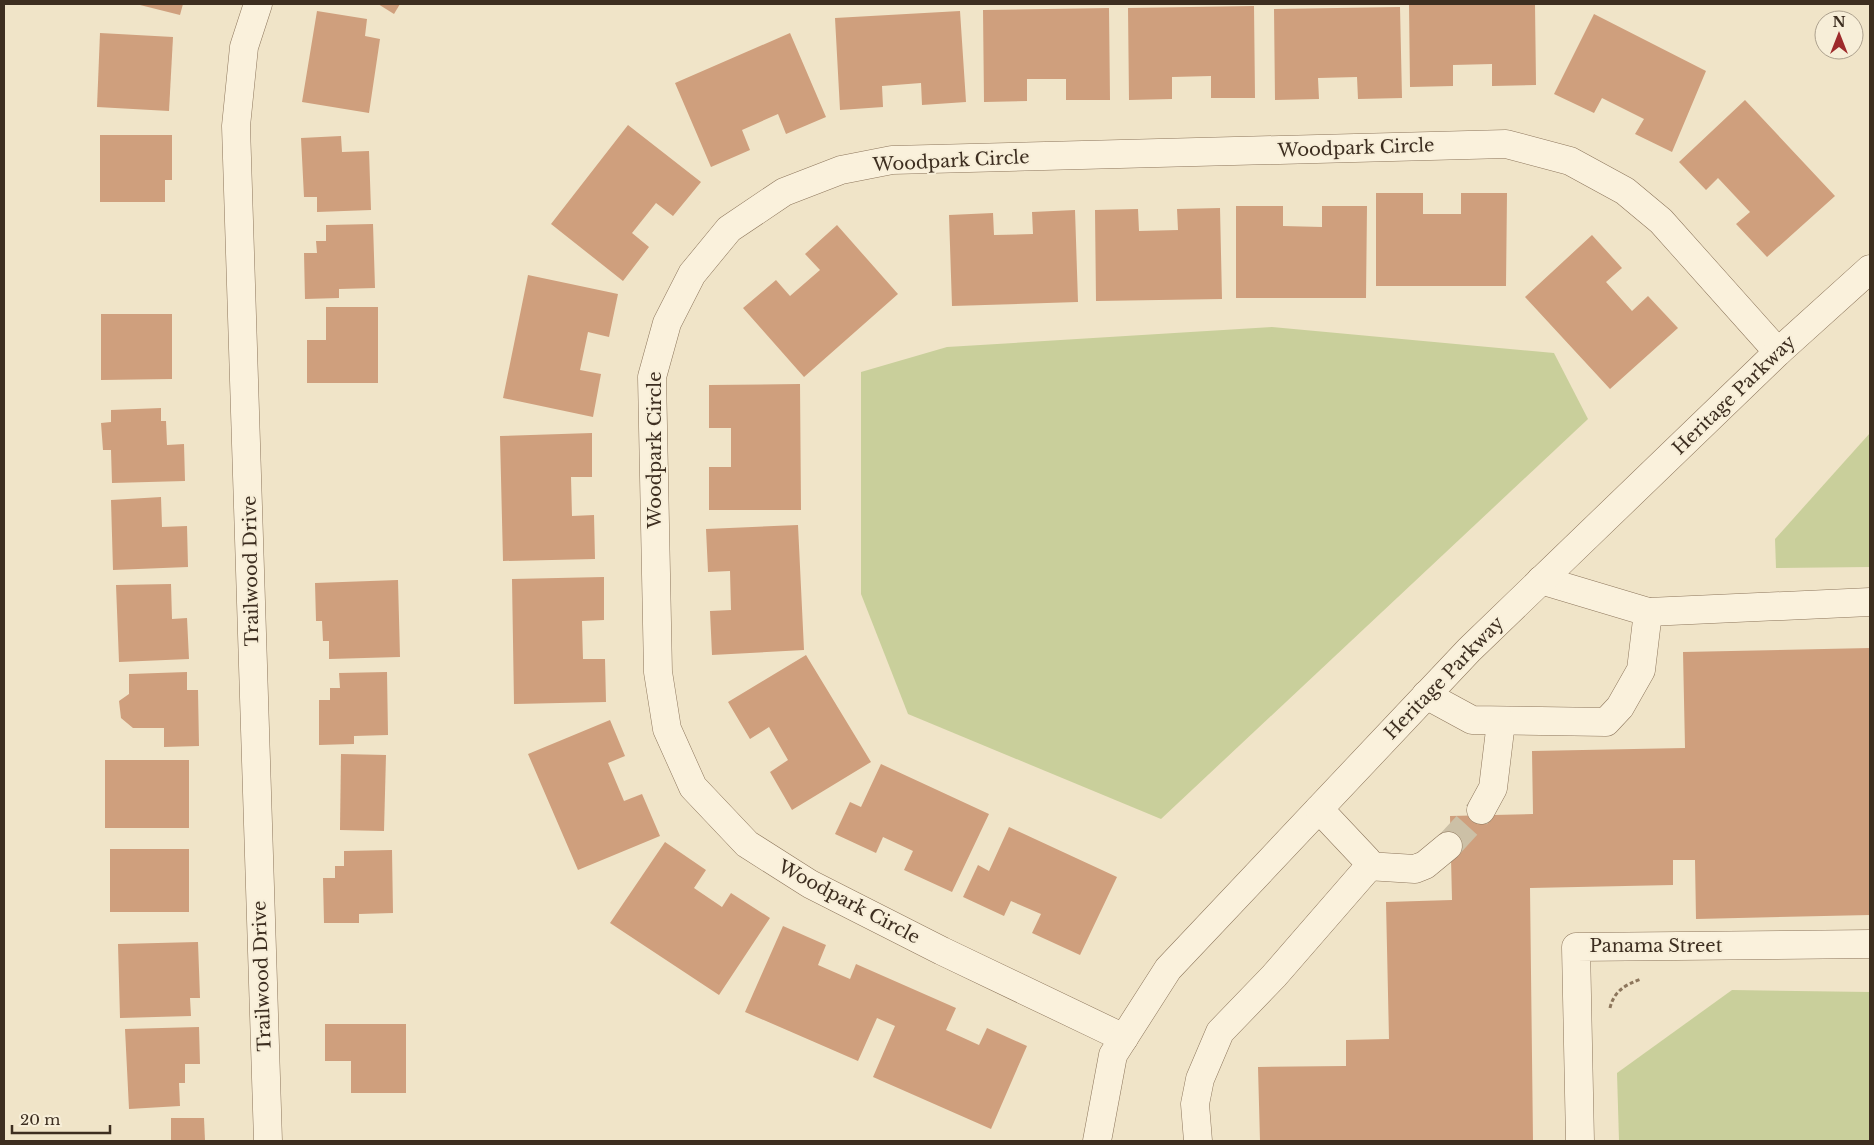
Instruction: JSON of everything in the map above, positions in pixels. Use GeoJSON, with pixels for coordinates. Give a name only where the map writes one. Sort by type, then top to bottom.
{"type":"FeatureCollection","features":[{"type":"Feature","properties":{"kind":"street","name":"Trailwood Drive"},"geometry":{"type":"LineString","coordinates":[[258,4],[244,47],[236,126],[268,1141]]}},
{"type":"Feature","properties":{"kind":"street","name":"Woodpark Circle"},"geometry":{"type":"LineString","coordinates":[[1124,1038],[942,951],[810,884],[747,844],[693,787],[667,729],[658,672],[652,377],[666,323],[692,274],[729,229],[784,192],[841,170],[892,160],[1506,144],[1570,161],[1625,191],[1661,221],[1778,352]]}},
{"type":"Feature","properties":{"kind":"street","name":"Heritage Parkway"},"geometry":{"type":"LineString","coordinates":[[1097,1141],[1114,1055],[1168,969],[1469,650],[1778,352],[1870,268]]}},
{"type":"Feature","properties":{"kind":"street"},"geometry":{"type":"LineString","coordinates":[[1541,580],[1648,612],[1870,602]]}},
{"type":"Feature","properties":{"kind":"street"},"geometry":{"type":"LineString","coordinates":[[1426,695],[1472,720],[1501,722],[1606,722],[1620,707],[1641,670],[1648,612]]}},
{"type":"Feature","properties":{"kind":"street"},"geometry":{"type":"LineString","coordinates":[[1482,810],[1494,788],[1501,722]]}},
{"type":"Feature","properties":{"kind":"street"},"geometry":{"type":"LineString","coordinates":[[1198,1141],[1195,1104],[1200,1079],[1220,1032],[1274,976],[1367,869],[1367,860],[1319,809]]}},
{"type":"Feature","properties":{"kind":"street"},"geometry":{"type":"LineString","coordinates":[[1367,866],[1415,868],[1425,865],[1448,846]]}},
{"type":"Feature","properties":{"kind":"street","name":"Panama Street"},"geometry":{"type":"LineString","coordinates":[[1580,1141],[1576,947],[1870,944]]}},
{"type":"Feature","properties":{"kind":"path"},"geometry":{"type":"LineString","coordinates":[[1606,1015],[1612,998],[1618,990],[1643,978]]}},
{"type":"Feature","properties":{"kind":"green space"},"geometry":{"type":"Polygon","coordinates":[[[1272,327],[1554,353],[1588,419],[1161,819],[908,714],[861,594],[861,372],[947,347],[1272,327]]]}},
{"type":"Feature","properties":{"kind":"green space"},"geometry":{"type":"Polygon","coordinates":[[[1870,433],[1870,567],[1776,568],[1775,539],[1870,433]]]}},
{"type":"Feature","properties":{"kind":"green space"},"geometry":{"type":"Polygon","coordinates":[[[1732,990],[1870,992],[1870,1141],[1619,1141],[1617,1073],[1732,990]]]}},
{"type":"Feature","properties":{"kind":"building"},"geometry":{"type":"Polygon","coordinates":[[[136,4],[183,4],[180,15],[136,4]]]}},
{"type":"Feature","properties":{"kind":"building"},"geometry":{"type":"Polygon","coordinates":[[[378,4],[400,4],[394,14],[378,4]]]}},
{"type":"Feature","properties":{"kind":"building"},"geometry":{"type":"Polygon","coordinates":[[[1409,4],[1535,4],[1536,85],[1492,86],[1492,64],[1453,65],[1453,86],[1410,87],[1409,4]]]}},
{"type":"Feature","properties":{"kind":"building"},"geometry":{"type":"Polygon","coordinates":[[[1254,6],[1255,98],[1211,98],[1211,76],[1172,77],[1172,99],[1129,100],[1128,8],[1254,6]]]}},
{"type":"Feature","properties":{"kind":"building"},"geometry":{"type":"Polygon","coordinates":[[[1400,7],[1402,98],[1358,99],[1357,77],[1318,78],[1319,99],[1275,100],[1274,9],[1400,7]]]}},
{"type":"Feature","properties":{"kind":"building"},"geometry":{"type":"Polygon","coordinates":[[[1109,8],[1110,100],[1066,100],[1066,79],[1027,79],[1027,101],[984,102],[983,10],[1109,8]]]}},
{"type":"Feature","properties":{"kind":"building"},"geometry":{"type":"Polygon","coordinates":[[[317,11],[367,19],[365,36],[380,39],[369,113],[302,102],[317,11]]]}},
{"type":"Feature","properties":{"kind":"building"},"geometry":{"type":"Polygon","coordinates":[[[960,11],[966,102],[922,105],[921,83],[882,86],[883,107],[840,110],[835,18],[960,11]]]}},
{"type":"Feature","properties":{"kind":"building"},"geometry":{"type":"Polygon","coordinates":[[[1594,14],[1706,71],[1672,152],[1635,134],[1644,119],[1602,98],[1594,113],[1554,94],[1594,14]]]}},
{"type":"Feature","properties":{"kind":"building"},"geometry":{"type":"Polygon","coordinates":[[[100,33],[173,37],[169,111],[97,107],[100,33]]]}},
{"type":"Feature","properties":{"kind":"building"},"geometry":{"type":"Polygon","coordinates":[[[790,33],[826,117],[786,134],[778,114],[742,130],[750,150],[711,167],[675,83],[790,33]]]}},
{"type":"Feature","properties":{"kind":"building"},"geometry":{"type":"Polygon","coordinates":[[[1745,100],[1835,196],[1767,257],[1736,224],[1750,212],[1718,178],[1706,190],[1679,162],[1745,100]]]}},
{"type":"Feature","properties":{"kind":"building"},"geometry":{"type":"Polygon","coordinates":[[[628,125],[701,182],[673,216],[656,203],[632,233],[649,247],[623,281],[551,224],[628,125]]]}},
{"type":"Feature","properties":{"kind":"building"},"geometry":{"type":"Polygon","coordinates":[[[100,135],[172,135],[172,180],[165,180],[165,202],[100,202],[100,135]]]}},
{"type":"Feature","properties":{"kind":"building"},"geometry":{"type":"Polygon","coordinates":[[[341,136],[342,152],[369,151],[371,210],[317,212],[317,197],[304,197],[301,138],[341,136]]]}},
{"type":"Feature","properties":{"kind":"building"},"geometry":{"type":"Polygon","coordinates":[[[1376,193],[1423,193],[1423,214],[1461,214],[1461,193],[1507,193],[1506,286],[1376,286],[1376,193]]]}},
{"type":"Feature","properties":{"kind":"building"},"geometry":{"type":"Polygon","coordinates":[[[1236,206],[1283,206],[1283,226],[1322,227],[1322,206],[1367,206],[1366,298],[1236,298],[1236,206]]]}},
{"type":"Feature","properties":{"kind":"building"},"geometry":{"type":"Polygon","coordinates":[[[1220,208],[1222,299],[1096,301],[1095,210],[1138,209],[1139,231],[1178,230],[1177,209],[1220,208]]]}},
{"type":"Feature","properties":{"kind":"building"},"geometry":{"type":"Polygon","coordinates":[[[1075,210],[1078,302],[952,306],[949,215],[993,213],[994,235],[1033,234],[1032,212],[1075,210]]]}},
{"type":"Feature","properties":{"kind":"building"},"geometry":{"type":"Polygon","coordinates":[[[373,224],[375,288],[339,289],[339,298],[305,299],[304,253],[317,253],[316,241],[326,241],[326,225],[373,224]]]}},
{"type":"Feature","properties":{"kind":"building"},"geometry":{"type":"Polygon","coordinates":[[[837,225],[898,294],[804,377],[743,308],[776,280],[790,296],[820,270],[805,254],[837,225]]]}},
{"type":"Feature","properties":{"kind":"building"},"geometry":{"type":"Polygon","coordinates":[[[1592,235],[1622,268],[1606,282],[1632,311],[1648,296],[1678,328],[1610,389],[1525,297],[1592,235]]]}},
{"type":"Feature","properties":{"kind":"building"},"geometry":{"type":"Polygon","coordinates":[[[528,275],[618,294],[609,337],[588,332],[580,370],[601,374],[593,417],[503,398],[528,275]]]}},
{"type":"Feature","properties":{"kind":"building"},"geometry":{"type":"Polygon","coordinates":[[[326,307],[378,307],[378,383],[307,383],[307,340],[326,340],[326,307]]]}},
{"type":"Feature","properties":{"kind":"building"},"geometry":{"type":"Polygon","coordinates":[[[101,314],[172,314],[172,379],[101,380],[101,314]]]}},
{"type":"Feature","properties":{"kind":"building"},"geometry":{"type":"Polygon","coordinates":[[[800,384],[801,510],[709,510],[709,467],[731,467],[731,428],[709,428],[709,385],[800,384]]]}},
{"type":"Feature","properties":{"kind":"building"},"geometry":{"type":"Polygon","coordinates":[[[161,408],[161,421],[166,421],[167,445],[184,444],[185,481],[112,483],[111,450],[103,450],[101,423],[111,422],[111,410],[161,408]]]}},
{"type":"Feature","properties":{"kind":"building"},"geometry":{"type":"Polygon","coordinates":[[[592,433],[592,477],[571,477],[572,516],[594,515],[595,559],[503,561],[500,436],[592,433]]]}},
{"type":"Feature","properties":{"kind":"building"},"geometry":{"type":"Polygon","coordinates":[[[161,497],[162,527],[187,526],[188,567],[113,570],[111,500],[161,497]]]}},
{"type":"Feature","properties":{"kind":"building"},"geometry":{"type":"Polygon","coordinates":[[[798,525],[804,650],[712,655],[710,611],[731,610],[730,571],[708,572],[706,529],[798,525]]]}},
{"type":"Feature","properties":{"kind":"building"},"geometry":{"type":"Polygon","coordinates":[[[604,577],[604,620],[582,621],[583,659],[605,659],[606,702],[514,704],[512,579],[604,577]]]}},
{"type":"Feature","properties":{"kind":"building"},"geometry":{"type":"Polygon","coordinates":[[[398,580],[400,657],[329,659],[329,641],[323,641],[322,621],[316,621],[315,583],[398,580]]]}},
{"type":"Feature","properties":{"kind":"building"},"geometry":{"type":"Polygon","coordinates":[[[171,584],[172,619],[187,618],[189,659],[119,662],[116,585],[171,584]]]}},
{"type":"Feature","properties":{"kind":"building"},"geometry":{"type":"Polygon","coordinates":[[[1870,648],[1870,915],[1696,919],[1695,860],[1673,860],[1673,885],[1530,888],[1533,1141],[1260,1141],[1258,1067],[1346,1066],[1346,1040],[1389,1039],[1386,902],[1452,900],[1450,816],[1533,814],[1532,751],[1685,748],[1683,652],[1870,648]]]}},
{"type":"Feature","properties":{"kind":"building"},"geometry":{"type":"Polygon","coordinates":[[[806,655],[871,762],[792,810],[770,772],[788,760],[769,727],[750,739],[728,702],[806,655]]]}},
{"type":"Feature","properties":{"kind":"building"},"geometry":{"type":"Polygon","coordinates":[[[187,672],[187,690],[198,690],[199,746],[164,747],[164,728],[133,728],[121,718],[119,701],[129,694],[129,674],[187,672]]]}},
{"type":"Feature","properties":{"kind":"building"},"geometry":{"type":"Polygon","coordinates":[[[387,672],[388,735],[354,736],[354,744],[319,745],[319,700],[330,700],[330,688],[340,688],[339,673],[387,672]]]}},
{"type":"Feature","properties":{"kind":"building"},"geometry":{"type":"Polygon","coordinates":[[[610,720],[625,756],[608,763],[624,801],[642,794],[660,836],[578,870],[528,754],[610,720]]]}},
{"type":"Feature","properties":{"kind":"building"},"geometry":{"type":"Polygon","coordinates":[[[341,754],[386,755],[384,831],[340,830],[341,754]]]}},
{"type":"Feature","properties":{"kind":"building"},"geometry":{"type":"Polygon","coordinates":[[[105,760],[189,760],[189,828],[105,828],[105,760]]]}},
{"type":"Feature","properties":{"kind":"building"},"geometry":{"type":"Polygon","coordinates":[[[881,764],[989,814],[952,892],[904,870],[913,851],[883,837],[876,853],[835,834],[850,802],[861,807],[881,764]]]}},
{"type":"Feature","properties":{"kind":"building"},"geometry":{"type":"Polygon","coordinates":[[[1009,827],[1117,877],[1080,955],[1032,933],[1041,914],[1011,901],[1004,916],[963,897],[978,865],[989,871],[1009,827]]]}},
{"type":"Feature","properties":{"kind":"building"},"geometry":{"type":"Polygon","coordinates":[[[665,842],[706,870],[694,888],[722,907],[731,893],[770,918],[719,995],[610,923],[665,842]]]}},
{"type":"Feature","properties":{"kind":"building"},"geometry":{"type":"Polygon","coordinates":[[[110,849],[189,849],[189,912],[110,912],[110,849]]]}},
{"type":"Feature","properties":{"kind":"building"},"geometry":{"type":"Polygon","coordinates":[[[392,850],[393,913],[359,914],[359,923],[324,923],[323,878],[335,878],[335,866],[344,866],[344,851],[392,850]]]}},
{"type":"Feature","properties":{"kind":"building"},"geometry":{"type":"Polygon","coordinates":[[[783,926],[826,945],[818,965],[850,979],[856,964],[956,1008],[946,1030],[979,1045],[987,1028],[1027,1046],[991,1129],[873,1077],[895,1026],[877,1018],[858,1061],[745,1012],[783,926]]]}},
{"type":"Feature","properties":{"kind":"building"},"geometry":{"type":"Polygon","coordinates":[[[198,942],[200,998],[190,998],[191,1016],[120,1018],[118,944],[198,942]]]}},
{"type":"Feature","properties":{"kind":"building"},"geometry":{"type":"Polygon","coordinates":[[[325,1024],[406,1024],[406,1093],[351,1093],[351,1061],[325,1061],[325,1024]]]}},
{"type":"Feature","properties":{"kind":"building"},"geometry":{"type":"Polygon","coordinates":[[[199,1027],[200,1064],[185,1064],[185,1083],[179,1083],[180,1106],[129,1109],[125,1029],[199,1027]]]}},
{"type":"Feature","properties":{"kind":"building"},"geometry":{"type":"Polygon","coordinates":[[[171,1118],[204,1118],[205,1141],[171,1141],[171,1118]]]}},
{"type":"Feature","properties":{"kind":"tunnel"},"geometry":{"type":"LineString","coordinates":[[1448,846],[1481,810]]}}]}
